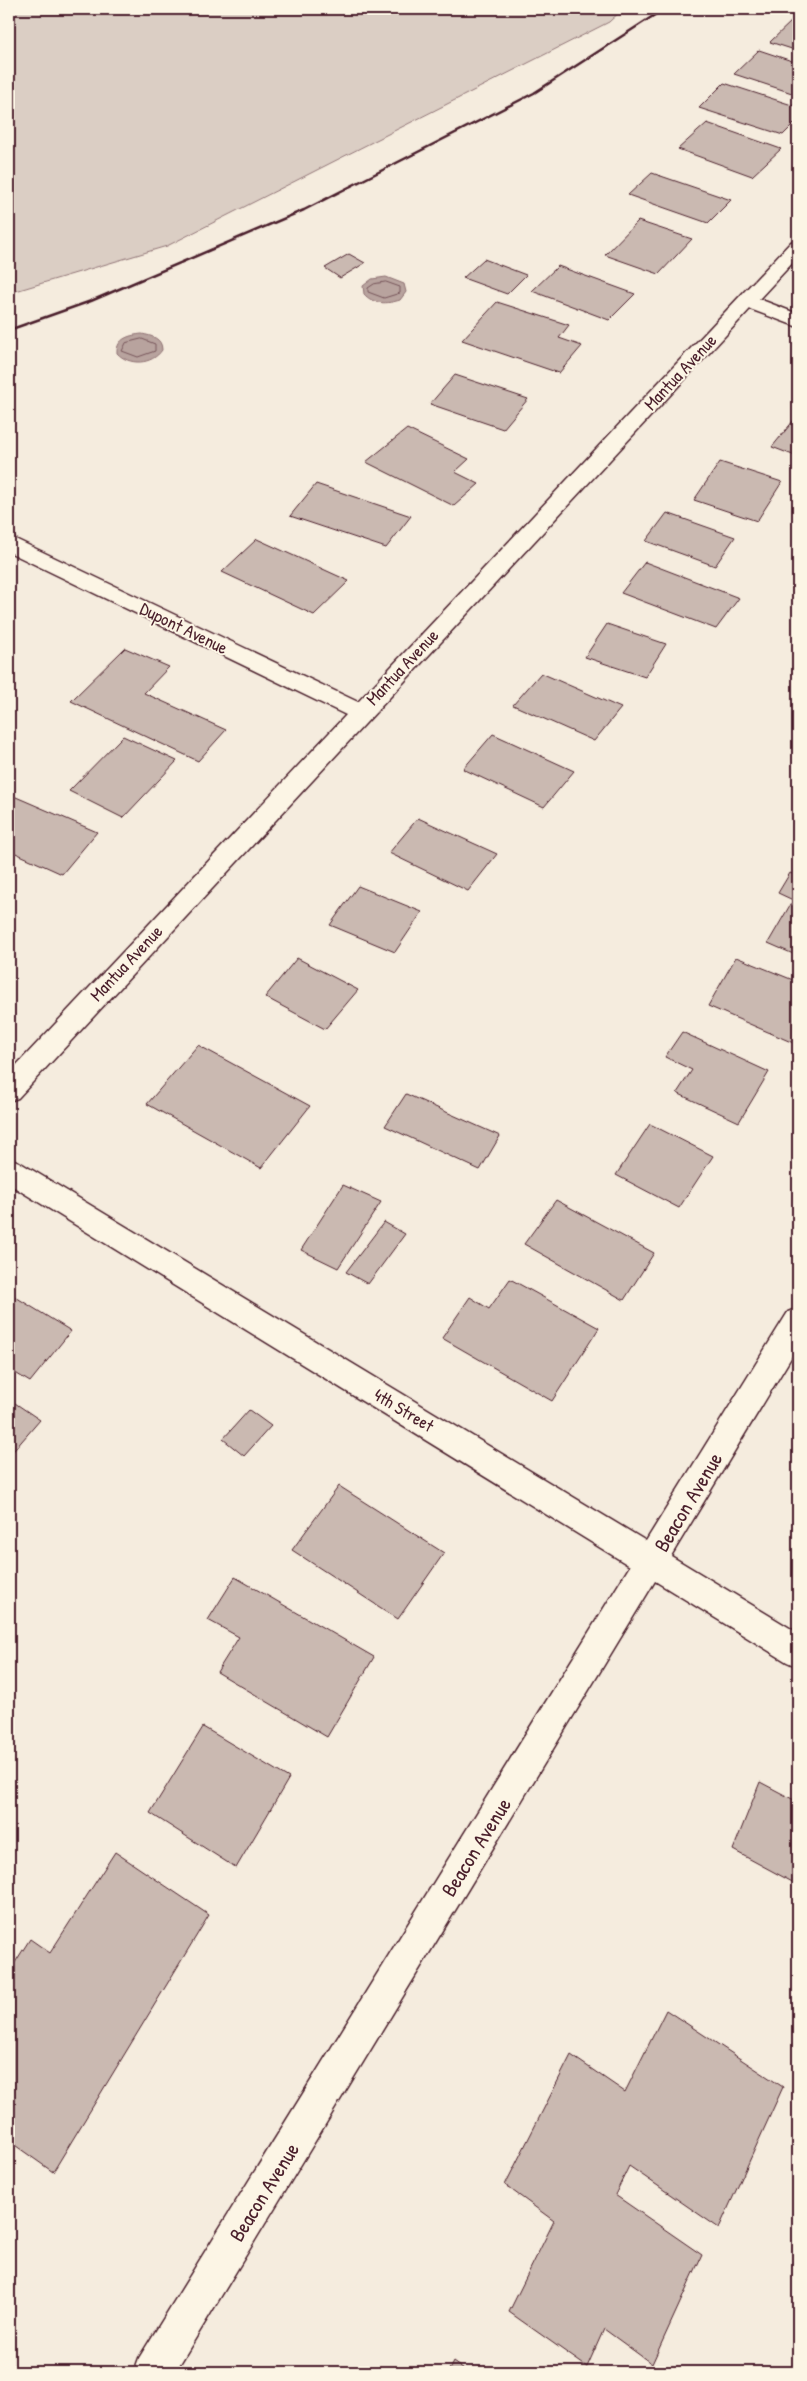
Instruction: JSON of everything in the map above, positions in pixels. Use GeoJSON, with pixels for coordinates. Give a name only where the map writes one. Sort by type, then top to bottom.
{"type":"FeatureCollection","features":[{"type":"Feature","properties":{"kind":"street","name":"Mantua Avenue"},"geometry":{"type":"LineString","coordinates":[[9,1090],[360,712],[798,246]]}},
{"type":"Feature","properties":{"kind":"street"},"geometry":{"type":"LineString","coordinates":[[746,301],[798,321]]}},
{"type":"Feature","properties":{"kind":"street","name":"Dupont Avenue"},"geometry":{"type":"LineString","coordinates":[[9,543],[360,712]]}},
{"type":"Feature","properties":{"kind":"street","name":"4th Street"},"geometry":{"type":"LineString","coordinates":[[9,1170],[798,1651]]}},
{"type":"Feature","properties":{"kind":"street","name":"Beacon Avenue"},"geometry":{"type":"LineString","coordinates":[[153,2372],[798,1321]]}},
{"type":"Feature","properties":{"kind":"shaded area"},"geometry":{"type":"Polygon","coordinates":[[[9,9],[623,9],[609,22],[167,246],[9,293],[9,9]]]}},
{"type":"Feature","properties":{"kind":"water"},"geometry":{"type":"Polygon","coordinates":[[[386,277],[404,284],[406,292],[400,300],[381,303],[368,298],[364,294],[363,286],[372,279],[386,277]]]}},
{"type":"Feature","properties":{"kind":"water"},"geometry":{"type":"Polygon","coordinates":[[[142,334],[158,340],[162,350],[158,355],[147,361],[134,362],[117,353],[119,344],[125,338],[142,334]]]}},
{"type":"Feature","properties":{"kind":"building"},"geometry":{"type":"Polygon","coordinates":[[[794,19],[798,21],[798,51],[770,42],[794,19]]]}},
{"type":"Feature","properties":{"kind":"building"},"geometry":{"type":"Polygon","coordinates":[[[759,50],[798,63],[798,95],[734,74],[759,50]]]}},
{"type":"Feature","properties":{"kind":"building"},"geometry":{"type":"Polygon","coordinates":[[[724,83],[798,107],[798,120],[783,135],[699,108],[724,83]]]}},
{"type":"Feature","properties":{"kind":"building"},"geometry":{"type":"Polygon","coordinates":[[[707,123],[781,149],[752,176],[678,149],[707,123]]]}},
{"type":"Feature","properties":{"kind":"building"},"geometry":{"type":"Polygon","coordinates":[[[652,173],[731,200],[708,223],[628,195],[652,173]]]}},
{"type":"Feature","properties":{"kind":"building"},"geometry":{"type":"Polygon","coordinates":[[[638,221],[692,239],[659,274],[605,255],[638,221]]]}},
{"type":"Feature","properties":{"kind":"building"},"geometry":{"type":"Polygon","coordinates":[[[349,254],[365,263],[340,278],[325,268],[349,254]]]}},
{"type":"Feature","properties":{"kind":"building"},"geometry":{"type":"Polygon","coordinates":[[[484,259],[526,275],[507,294],[463,278],[484,259]]]}},
{"type":"Feature","properties":{"kind":"building"},"geometry":{"type":"Polygon","coordinates":[[[558,266],[635,294],[609,320],[532,291],[558,266]]]}},
{"type":"Feature","properties":{"kind":"building"},"geometry":{"type":"Polygon","coordinates":[[[497,302],[569,325],[559,338],[582,346],[559,373],[462,340],[497,302]]]}},
{"type":"Feature","properties":{"kind":"building"},"geometry":{"type":"Polygon","coordinates":[[[455,375],[528,399],[503,429],[430,404],[455,375]]]}},
{"type":"Feature","properties":{"kind":"building"},"geometry":{"type":"Polygon","coordinates":[[[798,415],[798,457],[772,447],[798,415]]]}},
{"type":"Feature","properties":{"kind":"building"},"geometry":{"type":"Polygon","coordinates":[[[407,429],[469,459],[455,472],[479,484],[454,506],[366,462],[407,429]]]}},
{"type":"Feature","properties":{"kind":"building"},"geometry":{"type":"Polygon","coordinates":[[[720,462],[782,482],[757,521],[694,500],[720,462]]]}},
{"type":"Feature","properties":{"kind":"building"},"geometry":{"type":"Polygon","coordinates":[[[316,484],[411,516],[386,548],[290,516],[316,484]]]}},
{"type":"Feature","properties":{"kind":"building"},"geometry":{"type":"Polygon","coordinates":[[[667,513],[735,537],[715,566],[646,541],[667,513]]]}},
{"type":"Feature","properties":{"kind":"building"},"geometry":{"type":"Polygon","coordinates":[[[257,539],[349,581],[314,615],[222,572],[257,539]]]}},
{"type":"Feature","properties":{"kind":"building"},"geometry":{"type":"Polygon","coordinates":[[[645,562],[739,598],[716,629],[621,593],[645,562]]]}},
{"type":"Feature","properties":{"kind":"building"},"geometry":{"type":"Polygon","coordinates":[[[607,624],[666,644],[645,677],[585,657],[607,624]]]}},
{"type":"Feature","properties":{"kind":"building"},"geometry":{"type":"Polygon","coordinates":[[[125,648],[169,667],[144,693],[226,730],[198,761],[71,701],[125,648]]]}},
{"type":"Feature","properties":{"kind":"building"},"geometry":{"type":"Polygon","coordinates":[[[541,673],[621,708],[594,741],[513,705],[541,673]]]}},
{"type":"Feature","properties":{"kind":"building"},"geometry":{"type":"Polygon","coordinates":[[[493,734],[574,771],[544,807],[463,769],[493,734]]]}},
{"type":"Feature","properties":{"kind":"building"},"geometry":{"type":"Polygon","coordinates":[[[123,736],[177,761],[123,818],[69,791],[123,736]]]}},
{"type":"Feature","properties":{"kind":"building"},"geometry":{"type":"Polygon","coordinates":[[[9,794],[97,832],[62,874],[9,850],[9,794]]]}},
{"type":"Feature","properties":{"kind":"building"},"geometry":{"type":"Polygon","coordinates":[[[418,818],[497,854],[468,891],[389,853],[418,818]]]}},
{"type":"Feature","properties":{"kind":"building"},"geometry":{"type":"Polygon","coordinates":[[[790,873],[798,876],[798,956],[768,943],[793,900],[778,893],[790,873]]]}},
{"type":"Feature","properties":{"kind":"building"},"geometry":{"type":"Polygon","coordinates":[[[358,886],[422,912],[395,952],[330,925],[358,886]]]}},
{"type":"Feature","properties":{"kind":"building"},"geometry":{"type":"Polygon","coordinates":[[[736,957],[798,982],[798,1045],[708,1006],[736,957]]]}},
{"type":"Feature","properties":{"kind":"building"},"geometry":{"type":"Polygon","coordinates":[[[297,958],[358,990],[325,1029],[265,997],[297,958]]]}},
{"type":"Feature","properties":{"kind":"building"},"geometry":{"type":"Polygon","coordinates":[[[682,1032],[769,1072],[739,1122],[677,1093],[692,1070],[665,1057],[682,1032]]]}},
{"type":"Feature","properties":{"kind":"building"},"geometry":{"type":"Polygon","coordinates":[[[198,1045],[310,1106],[261,1168],[147,1104],[198,1045]]]}},
{"type":"Feature","properties":{"kind":"building"},"geometry":{"type":"Polygon","coordinates":[[[406,1094],[500,1136],[480,1170],[385,1126],[406,1094]]]}},
{"type":"Feature","properties":{"kind":"building"},"geometry":{"type":"Polygon","coordinates":[[[650,1124],[713,1156],[679,1208],[616,1175],[650,1124]]]}},
{"type":"Feature","properties":{"kind":"building"},"geometry":{"type":"Polygon","coordinates":[[[343,1185],[381,1202],[338,1268],[301,1250],[343,1185]]]}},
{"type":"Feature","properties":{"kind":"building"},"geometry":{"type":"Polygon","coordinates":[[[556,1200],[654,1253],[624,1300],[524,1244],[556,1200]]]}},
{"type":"Feature","properties":{"kind":"building"},"geometry":{"type":"Polygon","coordinates":[[[384,1222],[405,1234],[368,1284],[346,1272],[384,1222]]]}},
{"type":"Feature","properties":{"kind":"building"},"geometry":{"type":"Polygon","coordinates":[[[510,1279],[599,1328],[552,1401],[442,1338],[470,1297],[489,1309],[510,1279]]]}},
{"type":"Feature","properties":{"kind":"building"},"geometry":{"type":"Polygon","coordinates":[[[9,1293],[71,1331],[30,1382],[9,1369],[9,1293]]]}},
{"type":"Feature","properties":{"kind":"building"},"geometry":{"type":"Polygon","coordinates":[[[9,1399],[40,1420],[9,1456],[9,1399]]]}},
{"type":"Feature","properties":{"kind":"building"},"geometry":{"type":"Polygon","coordinates":[[[249,1410],[271,1426],[244,1456],[223,1439],[249,1410]]]}},
{"type":"Feature","properties":{"kind":"building"},"geometry":{"type":"Polygon","coordinates":[[[339,1486],[444,1553],[398,1619],[292,1550],[339,1486]]]}},
{"type":"Feature","properties":{"kind":"building"},"geometry":{"type":"Polygon","coordinates":[[[235,1577],[374,1657],[327,1737],[217,1672],[239,1637],[208,1620],[235,1577]]]}},
{"type":"Feature","properties":{"kind":"building"},"geometry":{"type":"Polygon","coordinates":[[[203,1727],[289,1778],[236,1868],[150,1813],[203,1727]]]}},
{"type":"Feature","properties":{"kind":"building"},"geometry":{"type":"Polygon","coordinates":[[[760,1782],[798,1802],[798,1885],[733,1850],[760,1782]]]}},
{"type":"Feature","properties":{"kind":"building"},"geometry":{"type":"Polygon","coordinates":[[[115,1852],[209,1915],[53,2172],[9,2141],[9,1972],[30,1939],[50,1953],[115,1852]]]}},
{"type":"Feature","properties":{"kind":"building"},"geometry":{"type":"Polygon","coordinates":[[[666,2010],[783,2087],[719,2228],[629,2166],[615,2195],[702,2255],[652,2364],[604,2329],[587,2367],[509,2312],[554,2221],[505,2185],[571,2055],[625,2092],[666,2010]]]}},
{"type":"Feature","properties":{"kind":"building"},"geometry":{"type":"Polygon","coordinates":[[[453,2362],[467,2372],[448,2372],[453,2362]]]}},
{"type":"Feature","properties":{"kind":"railway"},"geometry":{"type":"LineString","coordinates":[[9,330],[91,301],[304,210],[534,93],[664,9]]}}]}
